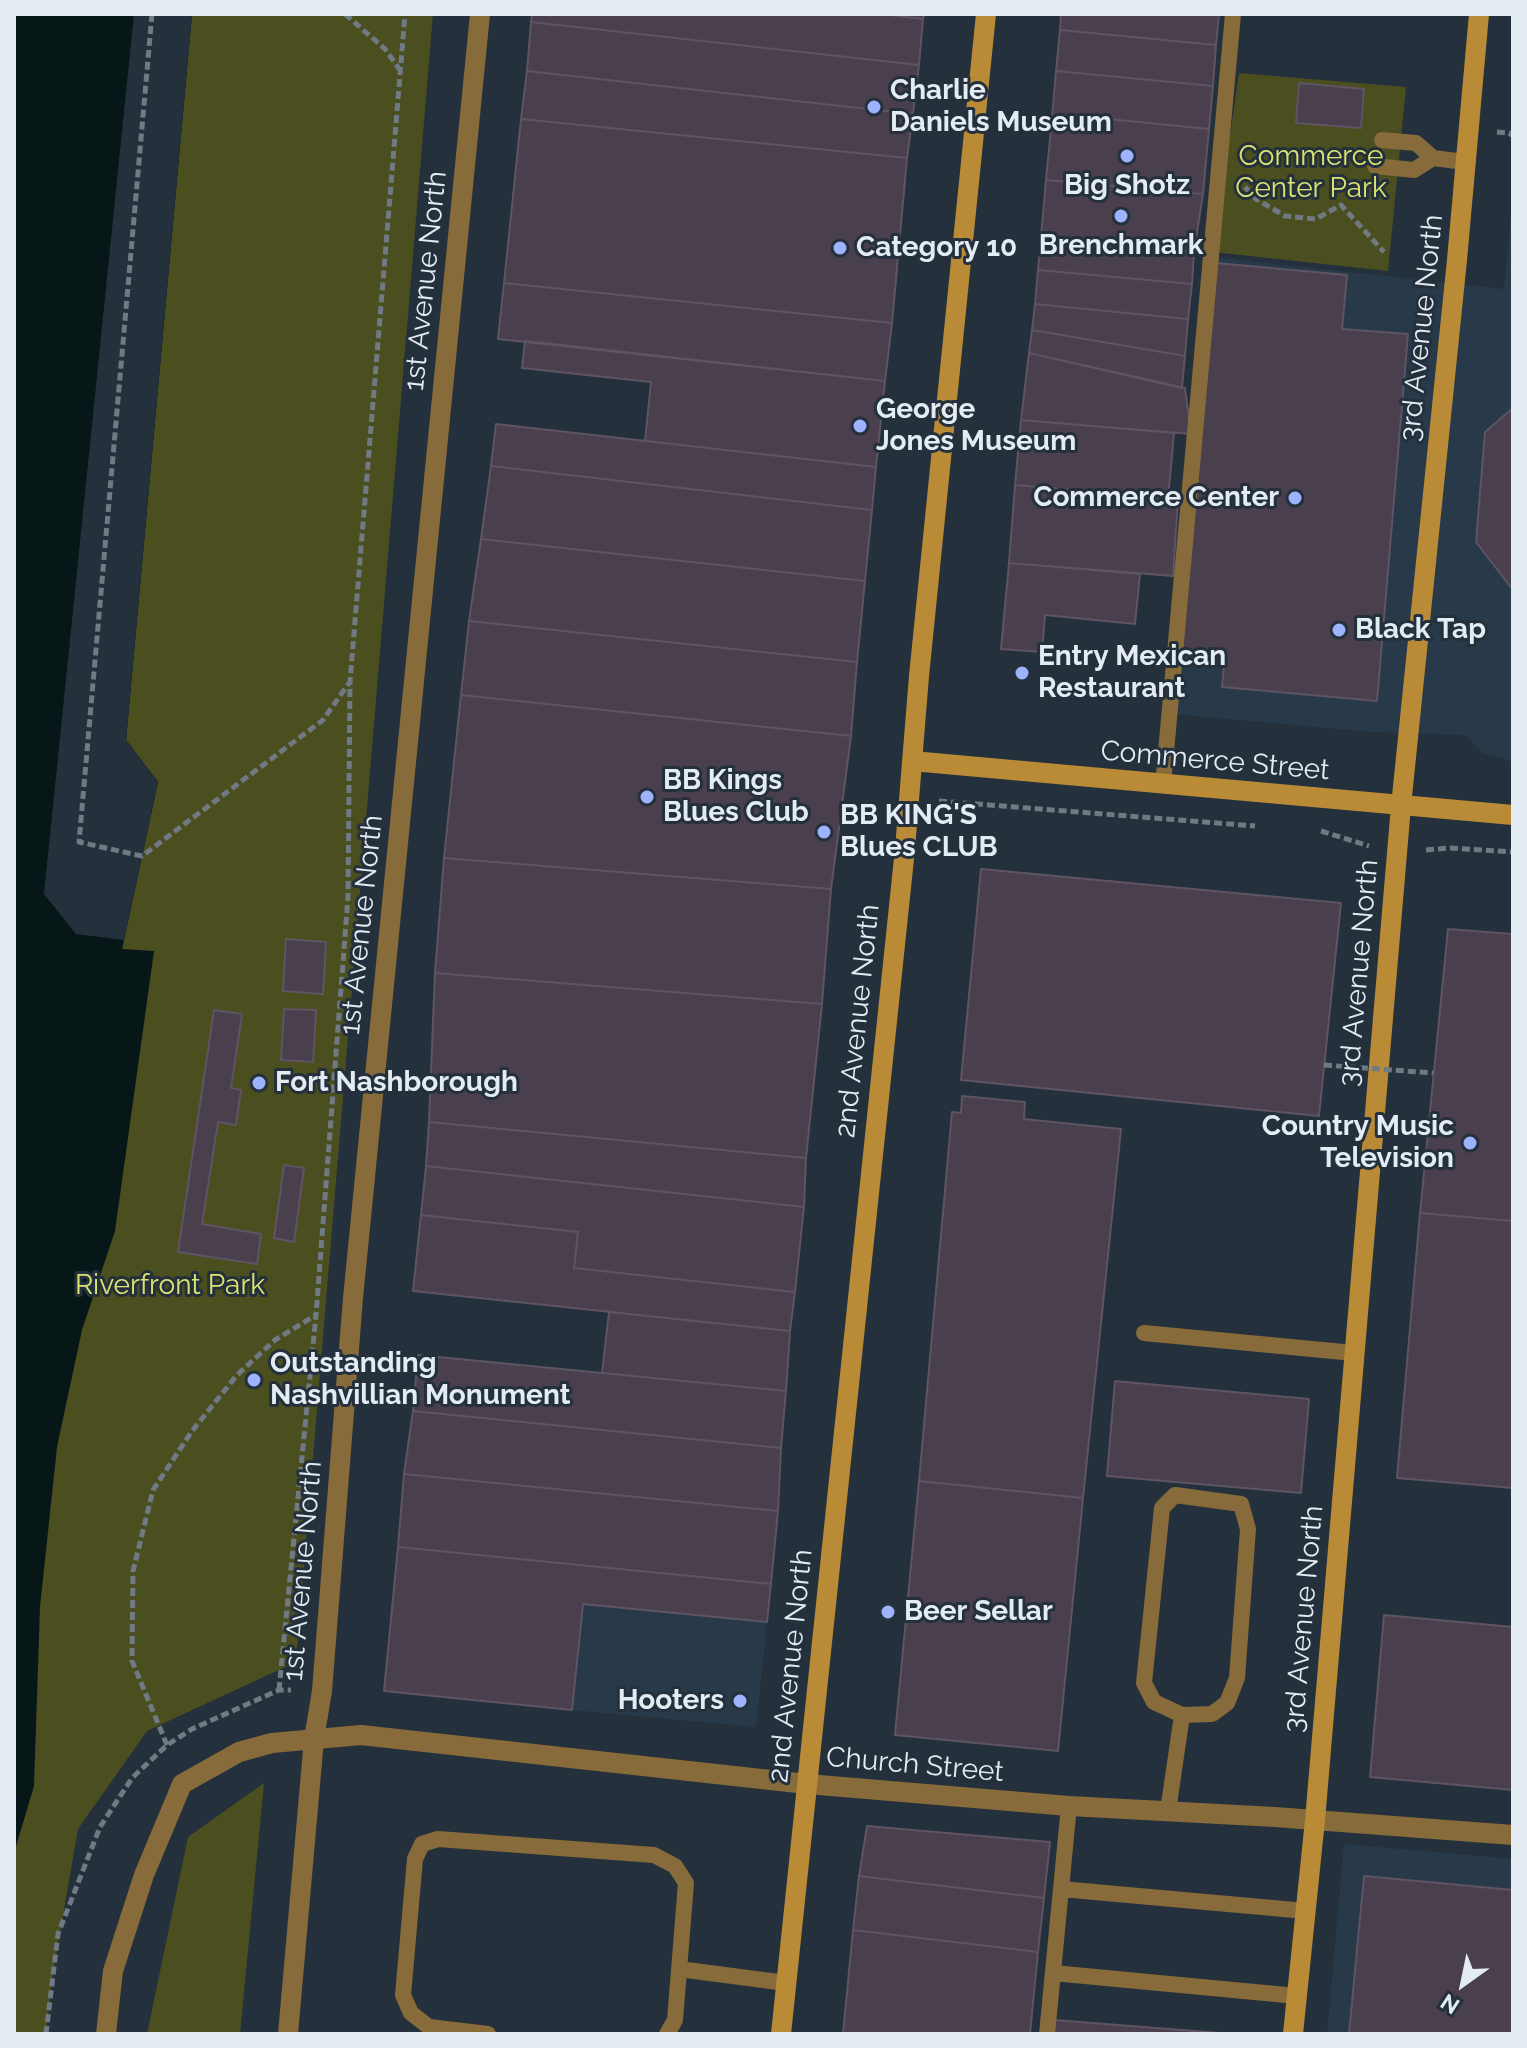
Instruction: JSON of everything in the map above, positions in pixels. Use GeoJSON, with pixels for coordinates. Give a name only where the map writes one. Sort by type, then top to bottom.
{"type":"FeatureCollection","features":[{"type":"Feature","properties":{"kind":"street","name":"1st Avenue North"},"geometry":{"type":"LineString","coordinates":[[288,2034],[314,1739],[322,1691],[353,1298],[480,14]]}},
{"type":"Feature","properties":{"kind":"street","name":"2nd Avenue North"},"geometry":{"type":"LineString","coordinates":[[781,2034],[909,797],[986,14]]}},
{"type":"Feature","properties":{"kind":"street","name":"3rd Avenue North"},"geometry":{"type":"LineString","coordinates":[[1293,2034],[1315,1820],[1401,806],[1479,14]]}},
{"type":"Feature","properties":{"kind":"street","name":"Commerce Street"},"geometry":{"type":"LineString","coordinates":[[912,761],[1513,815]]}},
{"type":"Feature","properties":{"kind":"street","name":"Church Street"},"geometry":{"type":"LineString","coordinates":[[106,2034],[113,1971],[144,1875],[182,1784],[239,1752],[272,1743],[361,1735],[807,1784],[1069,1806],[1513,1835]]}},
{"type":"Feature","properties":{"kind":"lane"},"geometry":{"type":"LineString","coordinates":[[1163,785],[1233,14]]}},
{"type":"Feature","properties":{"kind":"lane"},"geometry":{"type":"LineString","coordinates":[[1382,140],[1416,143],[1433,158],[1465,162]]}},
{"type":"Feature","properties":{"kind":"lane"},"geometry":{"type":"LineString","coordinates":[[1375,166],[1414,170],[1433,158]]}},
{"type":"Feature","properties":{"kind":"lane"},"geometry":{"type":"LineString","coordinates":[[1144,1333],[1354,1353]]}},
{"type":"Feature","properties":{"kind":"lane"},"geometry":{"type":"LineString","coordinates":[[1175,1495],[1241,1504],[1248,1529],[1237,1678],[1227,1703],[1212,1714],[1182,1715],[1154,1702],[1144,1683],[1162,1508],[1175,1495]]}},
{"type":"Feature","properties":{"kind":"lane"},"geometry":{"type":"LineString","coordinates":[[1168,1811],[1182,1715]]}},
{"type":"Feature","properties":{"kind":"lane"},"geometry":{"type":"LineString","coordinates":[[1047,2034],[1069,1806]]}},
{"type":"Feature","properties":{"kind":"lane"},"geometry":{"type":"LineString","coordinates":[[488,2034],[429,2027],[411,2013],[403,1995],[415,1859],[422,1844],[438,1839],[654,1855],[675,1866],[686,1883],[675,2020],[667,2034]]}},
{"type":"Feature","properties":{"kind":"lane"},"geometry":{"type":"LineString","coordinates":[[1061,1889],[1306,1911]]}},
{"type":"Feature","properties":{"kind":"lane"},"geometry":{"type":"LineString","coordinates":[[679,1969],[786,1983]]}},
{"type":"Feature","properties":{"kind":"lane"},"geometry":{"type":"LineString","coordinates":[[1053,1973],[1297,1996]]}},
{"type":"Feature","properties":{"kind":"path"},"geometry":{"type":"LineString","coordinates":[[152,14],[79,842],[142,856],[323,720],[350,682]]}},
{"type":"Feature","properties":{"kind":"path"},"geometry":{"type":"LineString","coordinates":[[345,14],[385,49],[400,71]]}},
{"type":"Feature","properties":{"kind":"path"},"geometry":{"type":"LineString","coordinates":[[46,2034],[58,1934],[100,1827],[132,1778],[167,1745],[192,1729],[279,1690],[316,1315],[348,897],[350,682],[405,14]]}},
{"type":"Feature","properties":{"kind":"path"},"geometry":{"type":"LineString","coordinates":[[1256,199],[1285,216],[1316,219],[1341,205],[1384,252]]}},
{"type":"Feature","properties":{"kind":"path"},"geometry":{"type":"LineString","coordinates":[[909,797],[1261,827]]}},
{"type":"Feature","properties":{"kind":"path"},"geometry":{"type":"LineString","coordinates":[[1308,830],[1324,831],[1377,849],[1450,848],[1513,852]]}},
{"type":"Feature","properties":{"kind":"path"},"geometry":{"type":"LineString","coordinates":[[1324,1065],[1433,1073]]}},
{"type":"Feature","properties":{"kind":"path"},"geometry":{"type":"LineString","coordinates":[[167,1745],[132,1661],[133,1571],[153,1490],[192,1431],[237,1375],[275,1340],[316,1315]]}},
{"type":"Feature","properties":{"kind":"shaded area"},"geometry":{"type":"Polygon","coordinates":[[[14,14],[192,14],[126,740],[158,782],[122,949],[154,951],[115,1231],[82,1330],[57,1447],[40,1607],[34,1786],[14,1853],[14,14]]]}},
{"type":"Feature","properties":{"kind":"shaded area"},"geometry":{"type":"Polygon","coordinates":[[[1513,193],[1513,762],[1481,752],[1466,735],[1372,732],[1173,714],[1212,257],[1504,289],[1513,193]]]}},
{"type":"Feature","properties":{"kind":"shaded area"},"geometry":{"type":"Polygon","coordinates":[[[583,1604],[767,1622],[756,1727],[572,1710],[583,1604]]]}},
{"type":"Feature","properties":{"kind":"shaded area"},"geometry":{"type":"Polygon","coordinates":[[[1344,1844],[1513,1859],[1513,2034],[1327,2034],[1344,1844]]]}},
{"type":"Feature","properties":{"kind":"green space","name":"Riverfront Park"},"geometry":{"type":"Polygon","coordinates":[[[192,14],[433,14],[296,1662],[147,1731],[78,1829],[53,1973],[46,2034],[14,2034],[14,1264],[122,950],[158,782],[126,740],[192,14]]]}},
{"type":"Feature","properties":{"kind":"green space","name":"Commerce Center Park"},"geometry":{"type":"Polygon","coordinates":[[[1239,73],[1406,87],[1388,271],[1213,252],[1239,73]]]}},
{"type":"Feature","properties":{"kind":"green space"},"geometry":{"type":"Polygon","coordinates":[[[264,1783],[240,2034],[147,2034],[188,1837],[264,1783]]]}},
{"type":"Feature","properties":{"kind":"pier"},"geometry":{"type":"Polygon","coordinates":[[[134,14],[192,14],[126,740],[158,782],[124,940],[76,934],[44,894],[134,14]]]}},
{"type":"Feature","properties":{"kind":"building"},"geometry":{"type":"Polygon","coordinates":[[[532,14],[882,14],[923,19],[919,65],[531,22],[532,14]]]}},
{"type":"Feature","properties":{"kind":"building"},"geometry":{"type":"Polygon","coordinates":[[[882,14],[924,14],[923,19],[882,14]]]}},
{"type":"Feature","properties":{"kind":"building"},"geometry":{"type":"Polygon","coordinates":[[[1061,14],[1219,14],[1216,45],[1060,30],[1061,14]]]}},
{"type":"Feature","properties":{"kind":"building"},"geometry":{"type":"Polygon","coordinates":[[[531,22],[919,65],[913,114],[527,71],[531,22]]]}},
{"type":"Feature","properties":{"kind":"building"},"geometry":{"type":"Polygon","coordinates":[[[1060,30],[1216,45],[1213,86],[1056,71],[1060,30]]]}},
{"type":"Feature","properties":{"kind":"building"},"geometry":{"type":"Polygon","coordinates":[[[527,71],[913,114],[907,158],[521,119],[527,71]]]}},
{"type":"Feature","properties":{"kind":"building"},"geometry":{"type":"Polygon","coordinates":[[[1056,71],[1213,86],[1209,129],[1098,118],[1097,133],[1051,129],[1056,71]]]}},
{"type":"Feature","properties":{"kind":"building"},"geometry":{"type":"Polygon","coordinates":[[[1299,83],[1364,89],[1361,128],[1296,123],[1299,83]]]}},
{"type":"Feature","properties":{"kind":"building","name":"Big Shotz"},"geometry":{"type":"Polygon","coordinates":[[[1098,118],[1209,129],[1203,194],[1046,180],[1051,129],[1097,133],[1098,118]]]}},
{"type":"Feature","properties":{"kind":"building"},"geometry":{"type":"Polygon","coordinates":[[[521,119],[907,158],[892,323],[504,283],[521,119]]]}},
{"type":"Feature","properties":{"kind":"building","name":"Brenchmark"},"geometry":{"type":"Polygon","coordinates":[[[1046,180],[1203,194],[1194,252],[1041,237],[1046,180]]]}},
{"type":"Feature","properties":{"kind":"building"},"geometry":{"type":"Polygon","coordinates":[[[1041,237],[1194,252],[1192,284],[1038,270],[1041,237]]]}},
{"type":"Feature","properties":{"kind":"building","name":"Commerce Center"},"geometry":{"type":"Polygon","coordinates":[[[1216,263],[1347,275],[1342,329],[1408,334],[1377,701],[1222,687],[1224,665],[1181,661],[1216,263]]]}},
{"type":"Feature","properties":{"kind":"building"},"geometry":{"type":"Polygon","coordinates":[[[1038,270],[1192,284],[1188,319],[1035,304],[1038,270]]]}},
{"type":"Feature","properties":{"kind":"building"},"geometry":{"type":"Polygon","coordinates":[[[504,283],[892,323],[885,381],[498,339],[504,283]]]}},
{"type":"Feature","properties":{"kind":"building"},"geometry":{"type":"Polygon","coordinates":[[[1035,304],[1188,319],[1185,356],[1032,330],[1035,304]]]}},
{"type":"Feature","properties":{"kind":"building"},"geometry":{"type":"Polygon","coordinates":[[[1032,330],[1185,356],[1182,388],[1029,353],[1032,330]]]}},
{"type":"Feature","properties":{"kind":"building"},"geometry":{"type":"Polygon","coordinates":[[[525,341],[885,381],[876,467],[645,441],[651,382],[522,368],[525,341]]]}},
{"type":"Feature","properties":{"kind":"building"},"geometry":{"type":"Polygon","coordinates":[[[1029,353],[1185,388],[1191,434],[1021,420],[1029,353]]]}},
{"type":"Feature","properties":{"kind":"building"},"geometry":{"type":"Polygon","coordinates":[[[1513,408],[1513,590],[1476,542],[1485,432],[1513,408]]]}},
{"type":"Feature","properties":{"kind":"building"},"geometry":{"type":"Polygon","coordinates":[[[1021,420],[1174,433],[1168,499],[1015,485],[1021,420]]]}},
{"type":"Feature","properties":{"kind":"building"},"geometry":{"type":"Polygon","coordinates":[[[496,424],[876,467],[872,510],[491,466],[496,424]]]}},
{"type":"Feature","properties":{"kind":"building"},"geometry":{"type":"Polygon","coordinates":[[[491,466],[872,510],[865,581],[481,539],[491,466]]]}},
{"type":"Feature","properties":{"kind":"building"},"geometry":{"type":"Polygon","coordinates":[[[1015,485],[1178,499],[1173,576],[1009,563],[1015,485]]]}},
{"type":"Feature","properties":{"kind":"building"},"geometry":{"type":"Polygon","coordinates":[[[481,539],[865,581],[857,662],[469,621],[481,539]]]}},
{"type":"Feature","properties":{"kind":"building"},"geometry":{"type":"Polygon","coordinates":[[[1009,563],[1140,574],[1135,624],[1045,615],[1042,652],[1001,649],[1009,563]]]}},
{"type":"Feature","properties":{"kind":"building"},"geometry":{"type":"Polygon","coordinates":[[[469,621],[857,662],[851,736],[461,695],[469,621]]]}},
{"type":"Feature","properties":{"kind":"building","name":"BB Kings Blues Club"},"geometry":{"type":"Polygon","coordinates":[[[461,695],[851,736],[831,889],[444,858],[461,695]]]}},
{"type":"Feature","properties":{"kind":"building"},"geometry":{"type":"Polygon","coordinates":[[[444,858],[831,889],[822,1004],[435,973],[444,858]]]}},
{"type":"Feature","properties":{"kind":"building"},"geometry":{"type":"Polygon","coordinates":[[[981,869],[1341,903],[1319,1116],[961,1080],[981,869]]]}},
{"type":"Feature","properties":{"kind":"building","name":"Country Music Television"},"geometry":{"type":"Polygon","coordinates":[[[1448,929],[1513,934],[1513,1221],[1420,1213],[1448,929]]]}},
{"type":"Feature","properties":{"kind":"building"},"geometry":{"type":"Polygon","coordinates":[[[286,939],[326,942],[323,994],[283,991],[286,939]]]}},
{"type":"Feature","properties":{"kind":"building"},"geometry":{"type":"Polygon","coordinates":[[[435,973],[822,1004],[806,1158],[429,1122],[435,973]]]}},
{"type":"Feature","properties":{"kind":"building"},"geometry":{"type":"Polygon","coordinates":[[[284,1009],[316,1010],[313,1062],[281,1060],[284,1009]]]}},
{"type":"Feature","properties":{"kind":"building"},"geometry":{"type":"Polygon","coordinates":[[[214,1010],[242,1014],[231,1088],[241,1090],[236,1125],[218,1122],[202,1224],[261,1234],[257,1264],[178,1252],[214,1010]]]}},
{"type":"Feature","properties":{"kind":"building"},"geometry":{"type":"Polygon","coordinates":[[[962,1096],[1025,1102],[1024,1119],[1121,1129],[1083,1498],[919,1481],[952,1112],[961,1113],[962,1096]]]}},
{"type":"Feature","properties":{"kind":"building"},"geometry":{"type":"Polygon","coordinates":[[[429,1122],[806,1158],[804,1207],[426,1166],[429,1122]]]}},
{"type":"Feature","properties":{"kind":"building"},"geometry":{"type":"Polygon","coordinates":[[[284,1165],[304,1168],[294,1242],[274,1238],[284,1165]]]}},
{"type":"Feature","properties":{"kind":"building"},"geometry":{"type":"Polygon","coordinates":[[[426,1166],[804,1207],[795,1292],[574,1268],[578,1232],[421,1215],[426,1166]]]}},
{"type":"Feature","properties":{"kind":"building"},"geometry":{"type":"Polygon","coordinates":[[[1420,1213],[1513,1221],[1513,1488],[1397,1478],[1420,1213]]]}},
{"type":"Feature","properties":{"kind":"building"},"geometry":{"type":"Polygon","coordinates":[[[421,1215],[578,1232],[574,1268],[795,1292],[790,1331],[413,1291],[421,1215]]]}},
{"type":"Feature","properties":{"kind":"building"},"geometry":{"type":"Polygon","coordinates":[[[609,1312],[790,1331],[786,1391],[602,1373],[609,1312]]]}},
{"type":"Feature","properties":{"kind":"building"},"geometry":{"type":"Polygon","coordinates":[[[418,1355],[786,1391],[781,1448],[413,1411],[418,1355]]]}},
{"type":"Feature","properties":{"kind":"building"},"geometry":{"type":"Polygon","coordinates":[[[1115,1381],[1309,1399],[1301,1493],[1107,1476],[1115,1381]]]}},
{"type":"Feature","properties":{"kind":"building"},"geometry":{"type":"Polygon","coordinates":[[[413,1411],[781,1448],[778,1511],[404,1474],[413,1411]]]}},
{"type":"Feature","properties":{"kind":"building"},"geometry":{"type":"Polygon","coordinates":[[[404,1474],[778,1511],[771,1584],[398,1547],[404,1474]]]}},
{"type":"Feature","properties":{"kind":"building"},"geometry":{"type":"Polygon","coordinates":[[[919,1481],[1083,1498],[1058,1751],[895,1735],[919,1481]]]}},
{"type":"Feature","properties":{"kind":"building"},"geometry":{"type":"Polygon","coordinates":[[[398,1547],[771,1584],[767,1622],[583,1604],[572,1710],[384,1691],[398,1547]]]}},
{"type":"Feature","properties":{"kind":"building"},"geometry":{"type":"Polygon","coordinates":[[[1384,1615],[1513,1627],[1513,1790],[1370,1777],[1384,1615]]]}},
{"type":"Feature","properties":{"kind":"building"},"geometry":{"type":"Polygon","coordinates":[[[867,1826],[1050,1842],[1044,1898],[859,1876],[867,1826]]]}},
{"type":"Feature","properties":{"kind":"building"},"geometry":{"type":"Polygon","coordinates":[[[859,1876],[1044,1898],[1038,1952],[853,1930],[859,1876]]]}},
{"type":"Feature","properties":{"kind":"building"},"geometry":{"type":"Polygon","coordinates":[[[1364,1876],[1513,1890],[1513,2034],[1349,2034],[1364,1876]]]}},
{"type":"Feature","properties":{"kind":"building"},"geometry":{"type":"Polygon","coordinates":[[[853,1930],[1038,1952],[1030,2034],[843,2034],[853,1930]]]}},
{"type":"Feature","properties":{"kind":"building"},"geometry":{"type":"Polygon","coordinates":[[[1054,2020],[1233,2034],[1053,2034],[1054,2020]]]}},
{"type":"Feature","properties":{"kind":"place","name":"Charlie Daniels Museum"},"geometry":{"type":"Point","coordinates":[874,107]}},
{"type":"Feature","properties":{"kind":"place","name":"Big Shotz"},"geometry":{"type":"Point","coordinates":[1127,156]}},
{"type":"Feature","properties":{"kind":"place","name":"Brenchmark"},"geometry":{"type":"Point","coordinates":[1121,216]}},
{"type":"Feature","properties":{"kind":"place","name":"Category 10"},"geometry":{"type":"Point","coordinates":[840,248]}},
{"type":"Feature","properties":{"kind":"place","name":"George Jones Museum"},"geometry":{"type":"Point","coordinates":[860,426]}},
{"type":"Feature","properties":{"kind":"place","name":"Commerce Center"},"geometry":{"type":"Point","coordinates":[1295,498]}},
{"type":"Feature","properties":{"kind":"place","name":"Black Tap"},"geometry":{"type":"Point","coordinates":[1339,630]}},
{"type":"Feature","properties":{"kind":"place","name":"Entry Mexican Restaurant"},"geometry":{"type":"Point","coordinates":[1022,673]}},
{"type":"Feature","properties":{"kind":"place","name":"BB Kings Blues Club"},"geometry":{"type":"Point","coordinates":[647,797]}},
{"type":"Feature","properties":{"kind":"place","name":"BB KING'S Blues CLUB"},"geometry":{"type":"Point","coordinates":[824,832]}},
{"type":"Feature","properties":{"kind":"place","name":"Fort Nashborough"},"geometry":{"type":"Point","coordinates":[259,1083]}},
{"type":"Feature","properties":{"kind":"place","name":"Country Music Television"},"geometry":{"type":"Point","coordinates":[1470,1143]}},
{"type":"Feature","properties":{"kind":"place","name":"Outstanding Nashvillian Monument"},"geometry":{"type":"Point","coordinates":[254,1380]}},
{"type":"Feature","properties":{"kind":"place","name":"Beer Sellar"},"geometry":{"type":"Point","coordinates":[888,1612]}},
{"type":"Feature","properties":{"kind":"place","name":"Hooters"},"geometry":{"type":"Point","coordinates":[740,1701]}}]}
